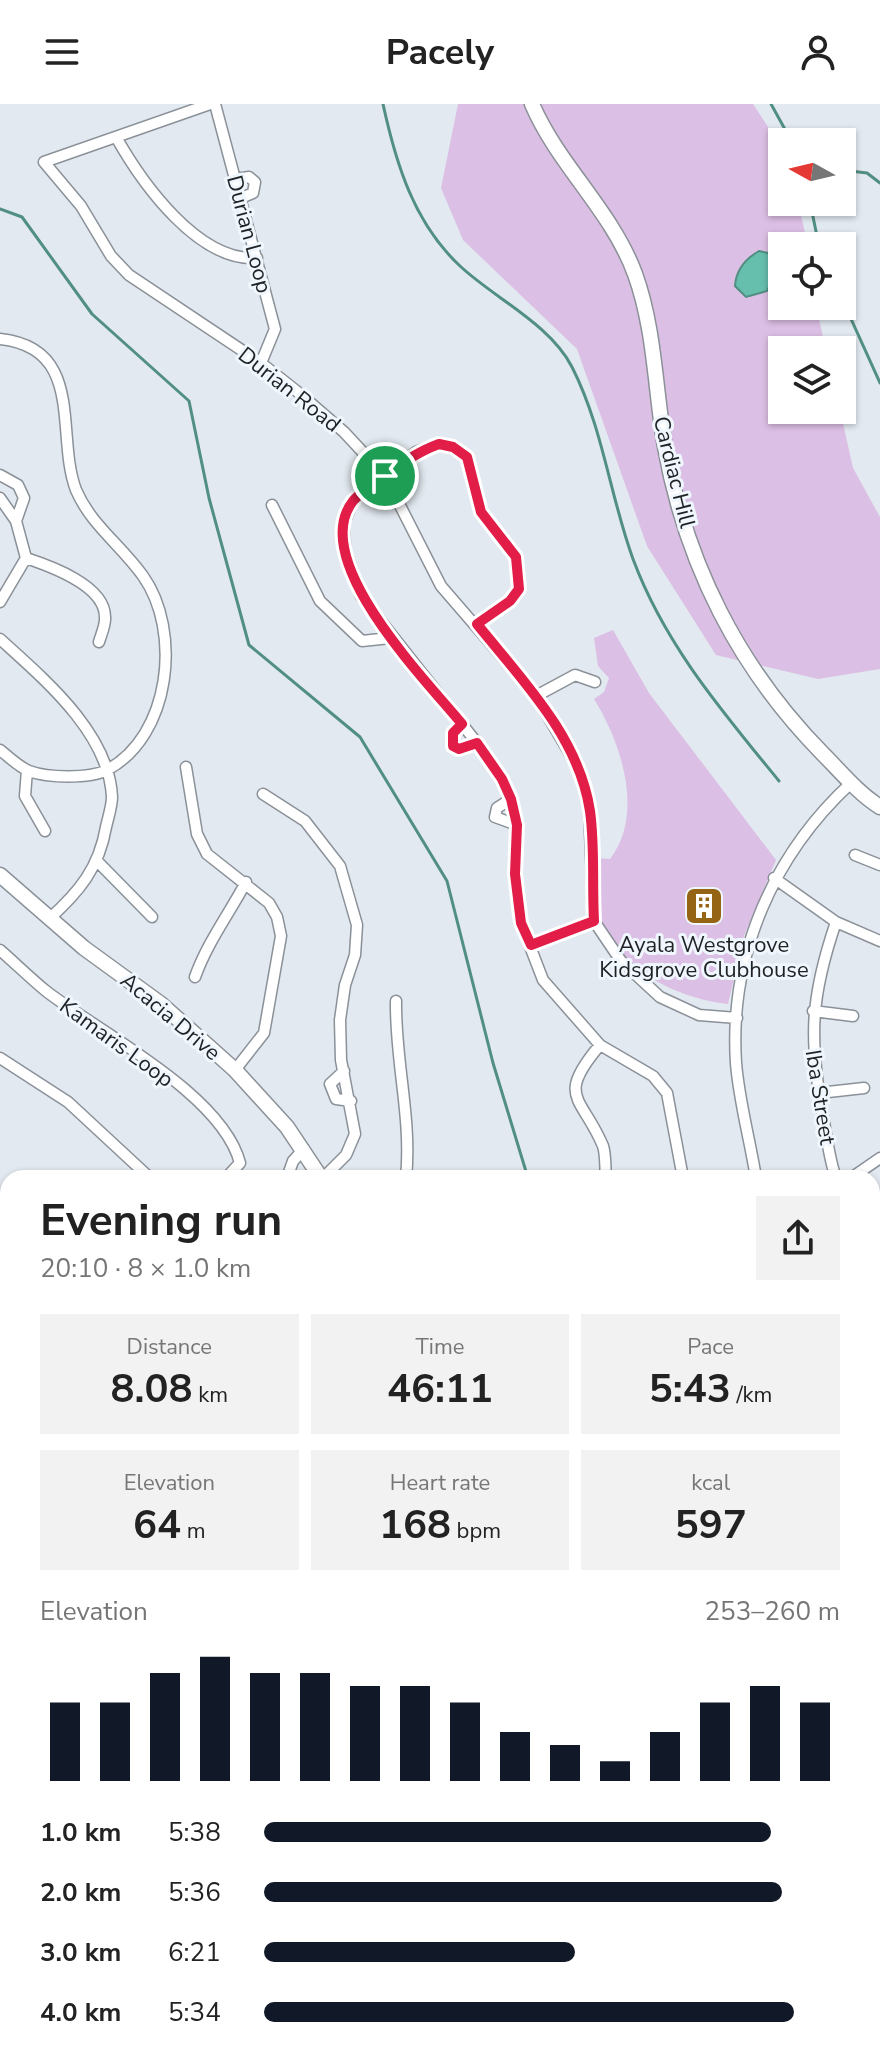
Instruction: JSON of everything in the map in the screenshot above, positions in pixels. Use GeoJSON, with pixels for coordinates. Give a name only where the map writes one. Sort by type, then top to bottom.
{"type":"FeatureCollection","features":[{"type":"Feature","properties":{"kind":"main road","name":"Cardiac Hill"},"geometry":{"type":"LineString","coordinates":[[532,104],[546,132],[625,249],[636,277],[650,333],[665,449],[675,491],[720,616],[769,694],[851,783],[880,807]]}},
{"type":"Feature","properties":{"kind":"main road","name":"Acacia Drive"},"geometry":{"type":"LineString","coordinates":[[0,875],[49,919],[161,1004],[235,1070],[304,1149],[317,1170]]}},
{"type":"Feature","properties":{"kind":"street","name":"Durian Loop"},"geometry":{"type":"LineString","coordinates":[[44,162],[213,104],[275,329],[261,363]]}},
{"type":"Feature","properties":{"kind":"street"},"geometry":{"type":"LineString","coordinates":[[116,137],[141,177],[184,225],[235,259],[257,258]]}},
{"type":"Feature","properties":{"kind":"street","name":"Durian Road"},"geometry":{"type":"LineString","coordinates":[[44,162],[81,206],[111,256],[129,275],[261,363],[344,432],[385,476],[441,586],[477,624],[536,696],[579,769],[589,809],[594,921]]}},
{"type":"Feature","properties":{"kind":"street"},"geometry":{"type":"LineString","coordinates":[[236,179],[249,177],[255,182],[253,193],[241,198]]}},
{"type":"Feature","properties":{"kind":"street"},"geometry":{"type":"LineString","coordinates":[[0,339],[18,341],[43,357],[62,383],[68,458],[77,490],[96,524],[143,576],[155,599],[165,675],[159,706],[143,736],[106,771],[79,775],[27,770],[0,750]]}},
{"type":"Feature","properties":{"kind":"street"},"geometry":{"type":"LineString","coordinates":[[477,624],[510,601],[519,589],[516,557],[481,512],[467,457],[453,447],[439,444],[416,452],[353,501],[344,523],[345,550],[361,596],[390,638],[462,724],[502,779],[517,825],[515,874],[521,923],[543,980],[600,1045],[653,1076],[667,1093],[681,1170]]}},
{"type":"Feature","properties":{"kind":"street"},"geometry":{"type":"LineString","coordinates":[[0,475],[18,485],[24,498],[16,521]]}},
{"type":"Feature","properties":{"kind":"street"},"geometry":{"type":"LineString","coordinates":[[0,498],[16,521],[26,558],[0,602]]}},
{"type":"Feature","properties":{"kind":"street"},"geometry":{"type":"LineString","coordinates":[[272,505],[320,601],[362,641],[390,638]]}},
{"type":"Feature","properties":{"kind":"street"},"geometry":{"type":"LineString","coordinates":[[26,558],[65,571],[100,600],[106,616],[99,642]]}},
{"type":"Feature","properties":{"kind":"street"},"geometry":{"type":"LineString","coordinates":[[0,639],[44,680],[93,739],[106,771],[112,798],[97,861],[80,891],[49,919]]}},
{"type":"Feature","properties":{"kind":"street"},"geometry":{"type":"LineString","coordinates":[[536,696],[575,675],[595,682]]}},
{"type":"Feature","properties":{"kind":"street"},"geometry":{"type":"LineString","coordinates":[[462,724],[453,733],[453,746],[459,749],[477,743]]}},
{"type":"Feature","properties":{"kind":"street"},"geometry":{"type":"LineString","coordinates":[[186,767],[197,834],[207,854],[229,875],[246,882],[269,903],[277,917],[281,936],[264,1033],[235,1070]]}},
{"type":"Feature","properties":{"kind":"street"},"geometry":{"type":"LineString","coordinates":[[27,770],[25,796],[45,831]]}},
{"type":"Feature","properties":{"kind":"street"},"geometry":{"type":"LineString","coordinates":[[755,1170],[736,1063],[737,1018],[748,948],[774,878],[813,824],[851,783]]}},
{"type":"Feature","properties":{"kind":"street"},"geometry":{"type":"LineString","coordinates":[[263,794],[305,821],[340,866],[357,925],[355,955],[340,1020],[344,1071],[355,1134],[346,1155],[330,1170]]}},
{"type":"Feature","properties":{"kind":"street"},"geometry":{"type":"LineString","coordinates":[[511,799],[497,808],[495,815],[499,821],[517,825]]}},
{"type":"Feature","properties":{"kind":"street"},"geometry":{"type":"LineString","coordinates":[[855,855],[880,865]]}},
{"type":"Feature","properties":{"kind":"street"},"geometry":{"type":"LineString","coordinates":[[97,861],[152,917]]}},
{"type":"Feature","properties":{"kind":"street"},"geometry":{"type":"LineString","coordinates":[[774,878],[836,922],[880,941]]}},
{"type":"Feature","properties":{"kind":"street"},"geometry":{"type":"LineString","coordinates":[[195,977],[204,949],[225,924],[246,882]]}},
{"type":"Feature","properties":{"kind":"street"},"geometry":{"type":"LineString","coordinates":[[531,945],[594,921],[621,961],[660,997],[699,1015],[737,1018]]}},
{"type":"Feature","properties":{"kind":"street","name":"Iba Street"},"geometry":{"type":"LineString","coordinates":[[834,1170],[812,1056],[813,1011],[819,971],[836,922]]}},
{"type":"Feature","properties":{"kind":"street","name":"Kamaris Loop"},"geometry":{"type":"LineString","coordinates":[[0,950],[46,991],[120,1039],[193,1098],[236,1146],[240,1163],[233,1170]]}},
{"type":"Feature","properties":{"kind":"street"},"geometry":{"type":"LineString","coordinates":[[396,1001],[395,1039],[409,1121],[406,1170]]}},
{"type":"Feature","properties":{"kind":"street"},"geometry":{"type":"LineString","coordinates":[[813,1011],[853,1016]]}},
{"type":"Feature","properties":{"kind":"street"},"geometry":{"type":"LineString","coordinates":[[600,1045],[577,1072],[575,1099],[604,1148],[605,1170]]}},
{"type":"Feature","properties":{"kind":"street"},"geometry":{"type":"LineString","coordinates":[[0,1058],[68,1102],[141,1170]]}},
{"type":"Feature","properties":{"kind":"street"},"geometry":{"type":"LineString","coordinates":[[344,1071],[330,1084],[330,1092],[336,1099],[351,1101]]}},
{"type":"Feature","properties":{"kind":"street"},"geometry":{"type":"LineString","coordinates":[[819,1093],[864,1088]]}},
{"type":"Feature","properties":{"kind":"street"},"geometry":{"type":"LineString","coordinates":[[290,1170],[293,1161],[304,1149]]}},
{"type":"Feature","properties":{"kind":"street"},"geometry":{"type":"LineString","coordinates":[[863,1170],[880,1158]]}},
{"type":"Feature","properties":{"kind":"shaded area"},"geometry":{"type":"Polygon","coordinates":[[[458,104],[753,104],[769,128],[768,216],[801,216],[805,232],[768,232],[768,320],[819,320],[823,336],[768,336],[768,424],[843,424],[853,468],[880,517],[880,669],[818,679],[716,655],[647,546],[577,349],[463,240],[441,188],[458,104]]]}},
{"type":"Feature","properties":{"kind":"shaded area"},"geometry":{"type":"Polygon","coordinates":[[[759,251],[768,253],[767,291],[746,297],[735,286],[739,270],[759,251]]]}},
{"type":"Feature","properties":{"kind":"shaded area"},"geometry":{"type":"Polygon","coordinates":[[[613,630],[649,693],[776,860],[744,936],[728,1004],[690,996],[653,979],[621,954],[600,920],[596,898],[596,858],[610,859],[620,841],[626,821],[627,800],[620,757],[594,699],[604,692],[609,678],[598,666],[594,638],[613,630]]]}},
{"type":"Feature","properties":{"kind":"waterway"},"geometry":{"type":"LineString","coordinates":[[383,104],[401,170],[430,231],[460,266],[550,338],[572,367],[599,438],[625,535],[646,590],[678,649],[779,781]]}},
{"type":"Feature","properties":{"kind":"waterway"},"geometry":{"type":"LineString","coordinates":[[771,104],[784,128]]}},
{"type":"Feature","properties":{"kind":"waterway"},"geometry":{"type":"LineString","coordinates":[[856,172],[867,173],[880,183]]}},
{"type":"Feature","properties":{"kind":"waterway"},"geometry":{"type":"LineString","coordinates":[[0,209],[22,217],[92,314],[189,401],[209,498],[249,645],[360,737],[447,881],[493,1063],[526,1170]]}},
{"type":"Feature","properties":{"kind":"waterway"},"geometry":{"type":"LineString","coordinates":[[813,216],[816,232]]}},
{"type":"Feature","properties":{"kind":"waterway"},"geometry":{"type":"LineString","coordinates":[[852,320],[880,383]]}},
{"type":"Feature","properties":{"kind":"place","name":"Ayala Westgrove Kidsgrove Clubhouse"},"geometry":{"type":"Point","coordinates":[704,906]}},
{"type":"Feature","properties":{"kind":"route"},"geometry":{"type":"LineString","coordinates":[[439,444],[453,447],[467,457],[481,512],[516,557],[519,589],[510,601],[477,624],[536,696],[579,769],[589,809],[593,846],[594,921],[531,945],[521,923],[515,874],[517,825],[502,779],[477,743],[459,749],[453,746],[453,733],[462,724],[390,638],[361,596],[345,550],[344,523],[353,501],[385,476],[416,452],[439,444]]}}]}
